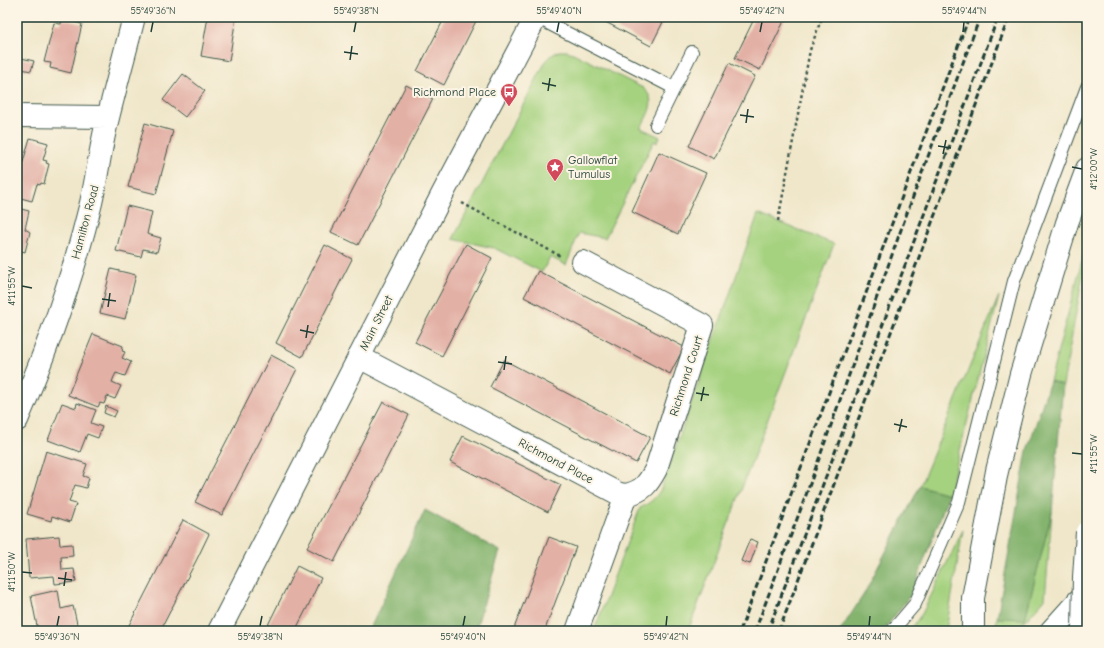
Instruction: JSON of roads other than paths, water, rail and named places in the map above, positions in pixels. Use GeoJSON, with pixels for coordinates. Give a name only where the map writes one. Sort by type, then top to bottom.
{"type":"FeatureCollection","features":[{"type":"Feature","properties":{"kind":"main road","name":"Hamilton Road"},"geometry":{"type":"LineString","coordinates":[[17,420],[40,362],[67,286],[91,203],[108,117],[134,17]]}},
{"type":"Feature","properties":{"kind":"main road","name":"Main Street"},"geometry":{"type":"LineString","coordinates":[[218,631],[443,193],[536,17]]}},
{"type":"Feature","properties":{"kind":"main road"},"geometry":{"type":"LineString","coordinates":[[17,116],[108,117]]}},
{"type":"Feature","properties":{"kind":"main road"},"geometry":{"type":"LineString","coordinates":[[973,631],[973,598],[997,471],[1021,374],[1067,223],[1087,169]]}},
{"type":"Feature","properties":{"kind":"main road","name":"Richmond Court"},"geometry":{"type":"LineString","coordinates":[[583,262],[702,325],[656,469],[649,482],[643,488],[635,493],[626,495]]}},
{"type":"Feature","properties":{"kind":"main road","name":"Richmond Place"},"geometry":{"type":"LineString","coordinates":[[359,357],[620,494],[626,495]]}},
{"type":"Feature","properties":{"kind":"main road"},"geometry":{"type":"LineString","coordinates":[[577,631],[626,495]]}},
{"type":"Feature","properties":{"kind":"main road"},"geometry":{"type":"LineString","coordinates":[[1082,631],[1087,532]]}},
{"type":"Feature","properties":{"kind":"main road"},"geometry":{"type":"LineString","coordinates":[[1052,631],[1087,591]]}},
{"type":"Feature","properties":{"kind":"main road"},"geometry":{"type":"LineString","coordinates":[[956,631],[973,598]]}},
{"type":"Feature","properties":{"kind":"lane"},"geometry":{"type":"LineString","coordinates":[[536,17],[674,88]]}},
{"type":"Feature","properties":{"kind":"lane"},"geometry":{"type":"LineString","coordinates":[[656,125],[692,52]]}},
{"type":"Feature","properties":{"kind":"lane"},"geometry":{"type":"LineString","coordinates":[[892,631],[915,604],[959,502],[1014,282],[1087,86]]}},
{"type":"Feature","properties":{"kind":"railway"},"geometry":{"type":"LineString","coordinates":[[740,631],[969,17]]}},
{"type":"Feature","properties":{"kind":"railway"},"geometry":{"type":"LineString","coordinates":[[755,631],[980,17]]}},
{"type":"Feature","properties":{"kind":"railway"},"geometry":{"type":"LineString","coordinates":[[768,631],[998,17]]}},
{"type":"Feature","properties":{"kind":"railway"},"geometry":{"type":"LineString","coordinates":[[779,631],[1009,17]]}},
{"type":"Feature","properties":{"kind":"place","name":"Richmond Place"},"geometry":{"type":"Point","coordinates":[509,107]}},
{"type":"Feature","properties":{"kind":"place","name":"Gallowflat Tumulus"},"geometry":{"type":"Point","coordinates":[555,182]}}]}
